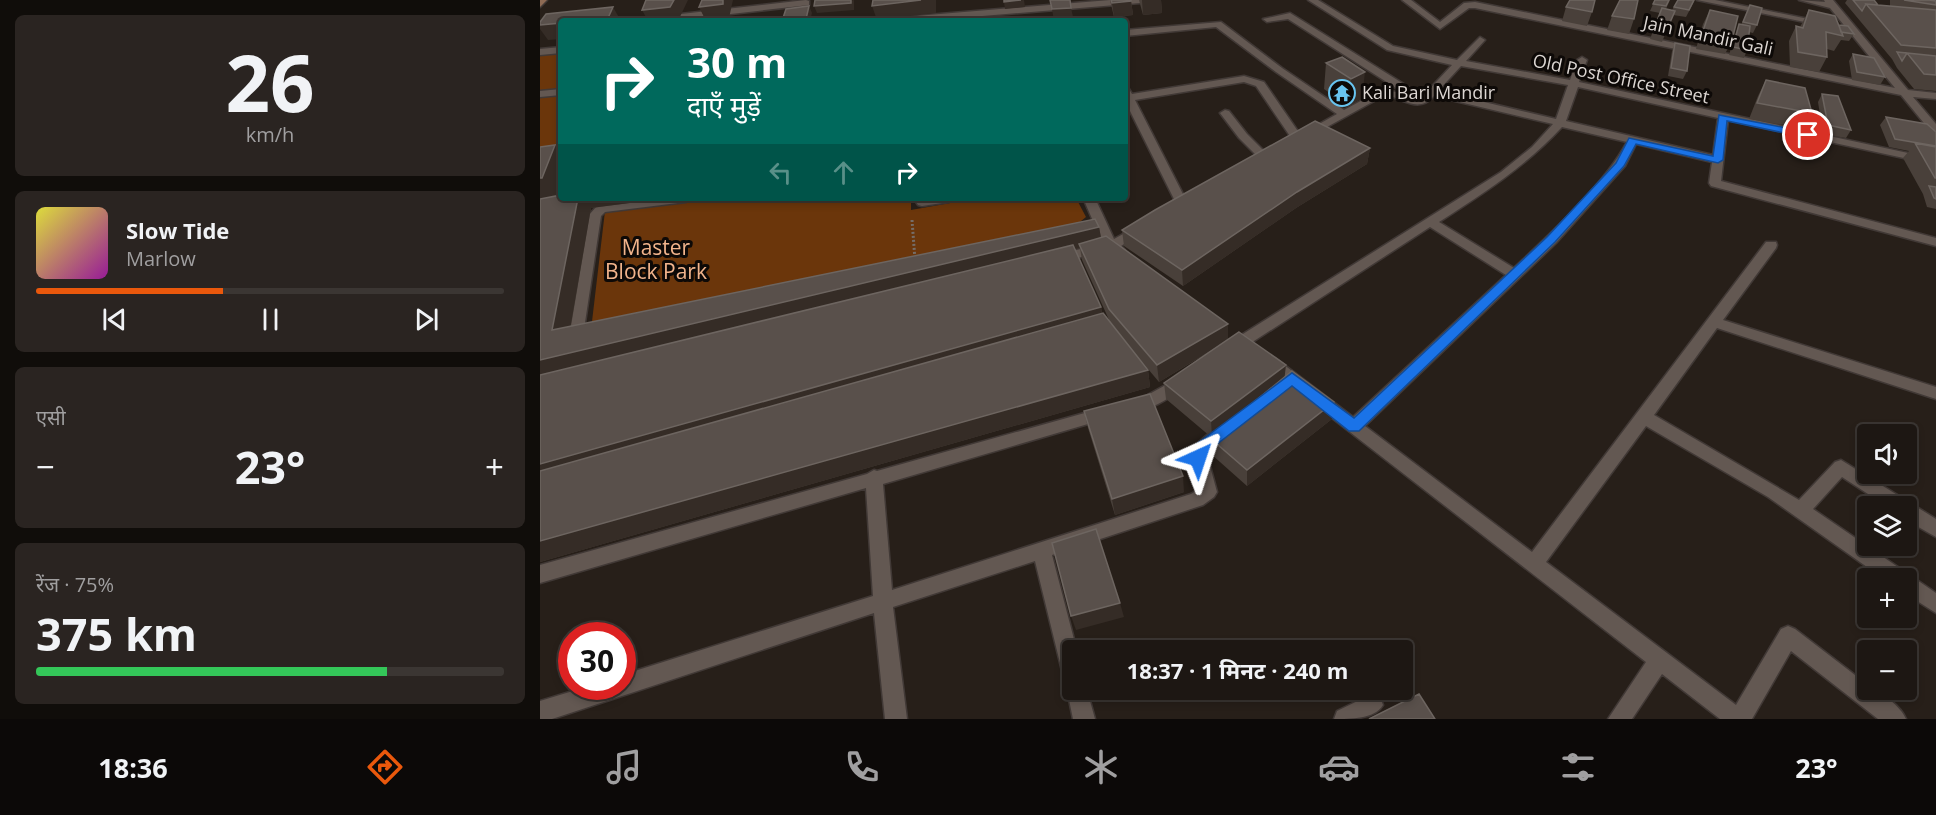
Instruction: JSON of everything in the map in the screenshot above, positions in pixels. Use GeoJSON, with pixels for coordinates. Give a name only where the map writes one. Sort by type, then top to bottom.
{"type":"FeatureCollection","features":[{"type":"Feature","properties":{"kind":"main road"},"geometry":{"type":"LineString","coordinates":[[540,4],[543,0]]}},
{"type":"Feature","properties":{"kind":"street"},"geometry":{"type":"LineString","coordinates":[[927,18],[1140,0]]}},
{"type":"Feature","properties":{"kind":"street","name":"Old Post Office Street"},"geometry":{"type":"LineString","coordinates":[[1311,0],[1390,48],[1415,55],[1572,83],[1936,162]]}},
{"type":"Feature","properties":{"kind":"street","name":"Jain Mandir Gali"},"geometry":{"type":"LineString","coordinates":[[1406,0],[1440,26],[1467,5],[1905,93],[1936,96]]}},
{"type":"Feature","properties":{"kind":"street"},"geometry":{"type":"LineString","coordinates":[[1701,0],[1851,28]]}},
{"type":"Feature","properties":{"kind":"street"},"geometry":{"type":"LineString","coordinates":[[1803,0],[1830,3],[1936,131]]}},
{"type":"Feature","properties":{"kind":"street"},"geometry":{"type":"LineString","coordinates":[[672,18],[806,3]]}},
{"type":"Feature","properties":{"kind":"street"},"geometry":{"type":"LineString","coordinates":[[1267,19],[1290,16],[1428,97],[1560,123],[1718,160]]}},
{"type":"Feature","properties":{"kind":"street"},"geometry":{"type":"LineString","coordinates":[[1128,33],[1218,24],[1278,70],[1344,114]]}},
{"type":"Feature","properties":{"kind":"street"},"geometry":{"type":"LineString","coordinates":[[1128,95],[1245,79],[1254,81],[1260,84],[1294,143],[1383,92],[1411,102],[1428,97],[1480,40]]}},
{"type":"Feature","properties":{"kind":"street"},"geometry":{"type":"LineString","coordinates":[[540,52],[558,50]]}},
{"type":"Feature","properties":{"kind":"street"},"geometry":{"type":"LineString","coordinates":[[1216,359],[1505,174],[1536,149],[1560,123],[1572,83],[1582,60]]}},
{"type":"Feature","properties":{"kind":"street"},"geometry":{"type":"LineString","coordinates":[[540,94],[558,92]]}},
{"type":"Feature","properties":{"kind":"street"},"geometry":{"type":"LineString","coordinates":[[1128,97],[1183,206]]}},
{"type":"Feature","properties":{"kind":"street"},"geometry":{"type":"LineString","coordinates":[[1225,113],[1265,159]]}},
{"type":"Feature","properties":{"kind":"street"},"geometry":{"type":"LineString","coordinates":[[1723,117],[1715,183],[1936,242]]}},
{"type":"Feature","properties":{"kind":"street"},"geometry":{"type":"LineString","coordinates":[[1354,426],[1551,240],[1621,164],[1632,140]]}},
{"type":"Feature","properties":{"kind":"street"},"geometry":{"type":"LineString","coordinates":[[603,334],[581,336],[576,332],[595,215],[601,209],[663,201]]}},
{"type":"Feature","properties":{"kind":"street"},"geometry":{"type":"LineString","coordinates":[[1090,201],[1102,236],[1130,259]]}},
{"type":"Feature","properties":{"kind":"street"},"geometry":{"type":"LineString","coordinates":[[1431,222],[1514,274]]}},
{"type":"Feature","properties":{"kind":"street"},"geometry":{"type":"LineString","coordinates":[[1042,262],[1102,236],[1152,223]]}},
{"type":"Feature","properties":{"kind":"street"},"geometry":{"type":"LineString","coordinates":[[1534,564],[1772,245]]}},
{"type":"Feature","properties":{"kind":"street"},"geometry":{"type":"LineString","coordinates":[[1715,322],[1936,393]]}},
{"type":"Feature","properties":{"kind":"street"},"geometry":{"type":"LineString","coordinates":[[1224,328],[1739,719],[1788,636],[1895,719]]}},
{"type":"Feature","properties":{"kind":"street"},"geometry":{"type":"LineString","coordinates":[[540,574],[874,477],[1148,402],[1198,371]]}},
{"type":"Feature","properties":{"kind":"street"},"geometry":{"type":"LineString","coordinates":[[1273,393],[1292,379]]}},
{"type":"Feature","properties":{"kind":"street"},"geometry":{"type":"LineString","coordinates":[[1644,417],[1774,492],[1884,568]]}},
{"type":"Feature","properties":{"kind":"street"},"geometry":{"type":"LineString","coordinates":[[636,681],[1204,497],[1208,492],[1208,487],[1198,453],[1237,421]]}},
{"type":"Feature","properties":{"kind":"street"},"geometry":{"type":"LineString","coordinates":[[1801,510],[1841,467],[1885,496]]}},
{"type":"Feature","properties":{"kind":"street"},"geometry":{"type":"LineString","coordinates":[[874,477],[883,602],[896,719]]}},
{"type":"Feature","properties":{"kind":"street"},"geometry":{"type":"LineString","coordinates":[[1917,517],[1936,530]]}},
{"type":"Feature","properties":{"kind":"street"},"geometry":{"type":"LineString","coordinates":[[1042,550],[1064,640]]}},
{"type":"Feature","properties":{"kind":"street"},"geometry":{"type":"LineString","coordinates":[[1917,591],[1936,604]]}},
{"type":"Feature","properties":{"kind":"street"},"geometry":{"type":"LineString","coordinates":[[1619,719],[1660,660]]}},
{"type":"Feature","properties":{"kind":"street"},"geometry":{"type":"LineString","coordinates":[[540,712],[577,700]]}},
{"type":"Feature","properties":{"kind":"street"},"geometry":{"type":"LineString","coordinates":[[1079,700],[1084,719]]}},
{"type":"Feature","properties":{"kind":"street"},"geometry":{"type":"LineString","coordinates":[[1345,719],[1372,705]]}},
{"type":"Feature","properties":{"kind":"path"},"geometry":{"type":"LineString","coordinates":[[911,210],[915,265]]}},
{"type":"Feature","properties":{"kind":"green space"},"geometry":{"type":"Polygon","coordinates":[[[558,53],[558,89],[540,92],[540,55],[558,53]]]}},
{"type":"Feature","properties":{"kind":"green space"},"geometry":{"type":"Polygon","coordinates":[[[558,94],[558,160],[540,162],[540,96],[558,94]]]}},
{"type":"Feature","properties":{"kind":"green space","name":"Master Block Park"},"geometry":{"type":"Polygon","coordinates":[[[684,201],[911,201],[911,210],[961,201],[1078,201],[1086,217],[1065,234],[591,330],[605,211],[684,201]]]}},
{"type":"Feature","properties":{"kind":"building"},"geometry":{"type":"Polygon","coordinates":[[[646,0],[674,0],[670,7],[642,10],[646,0]]]}},
{"type":"Feature","properties":{"kind":"building"},"geometry":{"type":"Polygon","coordinates":[[[702,0],[723,0],[723,4],[699,7],[702,0]]]}},
{"type":"Feature","properties":{"kind":"building"},"geometry":{"type":"Polygon","coordinates":[[[815,0],[851,0],[851,3],[814,6],[815,0]]]}},
{"type":"Feature","properties":{"kind":"building"},"geometry":{"type":"Polygon","coordinates":[[[873,0],[921,0],[872,6],[873,0]]]}},
{"type":"Feature","properties":{"kind":"building"},"geometry":{"type":"Polygon","coordinates":[[[1050,0],[1070,0],[1071,8],[1052,9],[1050,0]]]}},
{"type":"Feature","properties":{"kind":"building"},"geometry":{"type":"Polygon","coordinates":[[[1111,0],[1131,0],[1131,1],[1112,3],[1111,0]]]}},
{"type":"Feature","properties":{"kind":"building"},"geometry":{"type":"Polygon","coordinates":[[[1570,0],[1595,0],[1592,12],[1566,7],[1570,0]]]}},
{"type":"Feature","properties":{"kind":"building"},"geometry":{"type":"Polygon","coordinates":[[[1620,0],[1638,0],[1634,19],[1612,16],[1620,0]]]}},
{"type":"Feature","properties":{"kind":"building"},"geometry":{"type":"Polygon","coordinates":[[[1655,0],[1669,0],[1666,6],[1653,4],[1655,0]]]}},
{"type":"Feature","properties":{"kind":"building"},"geometry":{"type":"Polygon","coordinates":[[[1678,0],[1694,0],[1689,10],[1674,7],[1678,0]]]}},
{"type":"Feature","properties":{"kind":"building"},"geometry":{"type":"Polygon","coordinates":[[[1853,0],[1874,0],[1878,5],[1866,4],[1862,11],[1853,0]]]}},
{"type":"Feature","properties":{"kind":"building"},"geometry":{"type":"Polygon","coordinates":[[[1904,0],[1936,1],[1936,5],[1904,0]]]}},
{"type":"Feature","properties":{"kind":"building"},"geometry":{"type":"Polygon","coordinates":[[[1866,4],[1936,10],[1936,48],[1901,45],[1866,4]]]}},
{"type":"Feature","properties":{"kind":"building"},"geometry":{"type":"Polygon","coordinates":[[[1750,5],[1762,8],[1757,25],[1743,22],[1750,5]]]}},
{"type":"Feature","properties":{"kind":"building"},"geometry":{"type":"Polygon","coordinates":[[[809,6],[806,18],[783,18],[786,9],[809,6]]]}},
{"type":"Feature","properties":{"kind":"building"},"geometry":{"type":"Polygon","coordinates":[[[613,7],[608,18],[558,18],[558,23],[540,25],[546,14],[613,7]]]}},
{"type":"Feature","properties":{"kind":"building"},"geometry":{"type":"Polygon","coordinates":[[[1662,8],[1675,11],[1665,34],[1653,31],[1662,8]]]}},
{"type":"Feature","properties":{"kind":"building"},"geometry":{"type":"Polygon","coordinates":[[[1710,10],[1738,16],[1732,40],[1702,34],[1710,10]]]}},
{"type":"Feature","properties":{"kind":"building"},"geometry":{"type":"Polygon","coordinates":[[[1809,10],[1835,16],[1843,36],[1826,32],[1827,57],[1798,52],[1796,26],[1803,28],[1809,10]]]}},
{"type":"Feature","properties":{"kind":"building"},"geometry":{"type":"Polygon","coordinates":[[[1739,24],[1750,26],[1747,50],[1733,47],[1739,24]]]}},
{"type":"Feature","properties":{"kind":"building"},"geometry":{"type":"Polygon","coordinates":[[[1839,25],[1848,26],[1854,34],[1841,32],[1839,25]]]}},
{"type":"Feature","properties":{"kind":"building"},"geometry":{"type":"Polygon","coordinates":[[[1675,43],[1690,46],[1687,71],[1671,68],[1675,43]]]}},
{"type":"Feature","properties":{"kind":"building"},"geometry":{"type":"Polygon","coordinates":[[[1897,52],[1907,53],[1902,61],[1897,52]]]}},
{"type":"Feature","properties":{"kind":"building"},"geometry":{"type":"Polygon","coordinates":[[[1907,53],[1936,56],[1936,75],[1924,74],[1907,53]]]}},
{"type":"Feature","properties":{"kind":"building"},"geometry":{"type":"Polygon","coordinates":[[[1853,54],[1874,58],[1885,77],[1857,72],[1853,54]]]}},
{"type":"Feature","properties":{"kind":"building"},"geometry":{"type":"Polygon","coordinates":[[[1342,57],[1365,72],[1351,79],[1326,63],[1342,57]]]}},
{"type":"Feature","properties":{"kind":"building"},"geometry":{"type":"Polygon","coordinates":[[[1766,80],[1805,88],[1812,113],[1757,103],[1766,80]]]}},
{"type":"Feature","properties":{"kind":"building"},"geometry":{"type":"Polygon","coordinates":[[[1822,94],[1838,96],[1851,130],[1828,125],[1822,94]]]}},
{"type":"Feature","properties":{"kind":"building"},"geometry":{"type":"Polygon","coordinates":[[[1886,117],[1927,124],[1936,132],[1936,146],[1895,139],[1886,117]]]}},
{"type":"Feature","properties":{"kind":"building"},"geometry":{"type":"Polygon","coordinates":[[[1315,121],[1370,148],[1297,192],[1182,270],[1122,230],[1155,210],[1315,121]]]}},
{"type":"Feature","properties":{"kind":"building"},"geometry":{"type":"Polygon","coordinates":[[[1915,143],[1936,147],[1936,178],[1935,178],[1915,143]]]}},
{"type":"Feature","properties":{"kind":"building"},"geometry":{"type":"Polygon","coordinates":[[[555,145],[542,178],[540,178],[540,147],[555,145]]]}},
{"type":"Feature","properties":{"kind":"building"},"geometry":{"type":"Polygon","coordinates":[[[1929,186],[1936,187],[1936,199],[1934,198],[1929,186]]]}},
{"type":"Feature","properties":{"kind":"building"},"geometry":{"type":"Polygon","coordinates":[[[558,196],[558,201],[577,201],[552,330],[1095,219],[1099,227],[540,360],[540,199],[558,196]]]}},
{"type":"Feature","properties":{"kind":"building"},"geometry":{"type":"Polygon","coordinates":[[[1106,236],[1228,324],[1157,365],[1109,309],[1079,244],[1106,236]]]}},
{"type":"Feature","properties":{"kind":"building"},"geometry":{"type":"Polygon","coordinates":[[[1073,245],[1101,307],[540,464],[540,375],[1073,245]]]}},
{"type":"Feature","properties":{"kind":"building"},"geometry":{"type":"Polygon","coordinates":[[[1103,313],[1148,370],[540,541],[540,471],[1103,313]]]}},
{"type":"Feature","properties":{"kind":"building"},"geometry":{"type":"Polygon","coordinates":[[[1239,332],[1286,365],[1211,421],[1164,383],[1239,332]]]}},
{"type":"Feature","properties":{"kind":"building"},"geometry":{"type":"Polygon","coordinates":[[[1292,371],[1334,402],[1247,470],[1210,438],[1292,371]]]}},
{"type":"Feature","properties":{"kind":"building"},"geometry":{"type":"Polygon","coordinates":[[[1150,394],[1183,476],[1112,499],[1084,411],[1150,394]]]}},
{"type":"Feature","properties":{"kind":"building"},"geometry":{"type":"Polygon","coordinates":[[[1096,529],[1120,603],[1071,616],[1052,543],[1096,529]]]}},
{"type":"Feature","properties":{"kind":"building"},"geometry":{"type":"Polygon","coordinates":[[[1419,694],[1435,719],[1369,719],[1407,700],[1413,700],[1413,697],[1419,694]]]}},
{"type":"Feature","properties":{"kind":"place","name":"Kali Bari Mandir"},"geometry":{"type":"Point","coordinates":[1342,93]}},
{"type":"Feature","properties":{"kind":"route"},"geometry":{"type":"LineString","coordinates":[[1198,458],[1200,449],[1292,379],[1354,426],[1551,240],[1621,164],[1632,140],[1718,160],[1723,117],[1808,135]]}}]}
